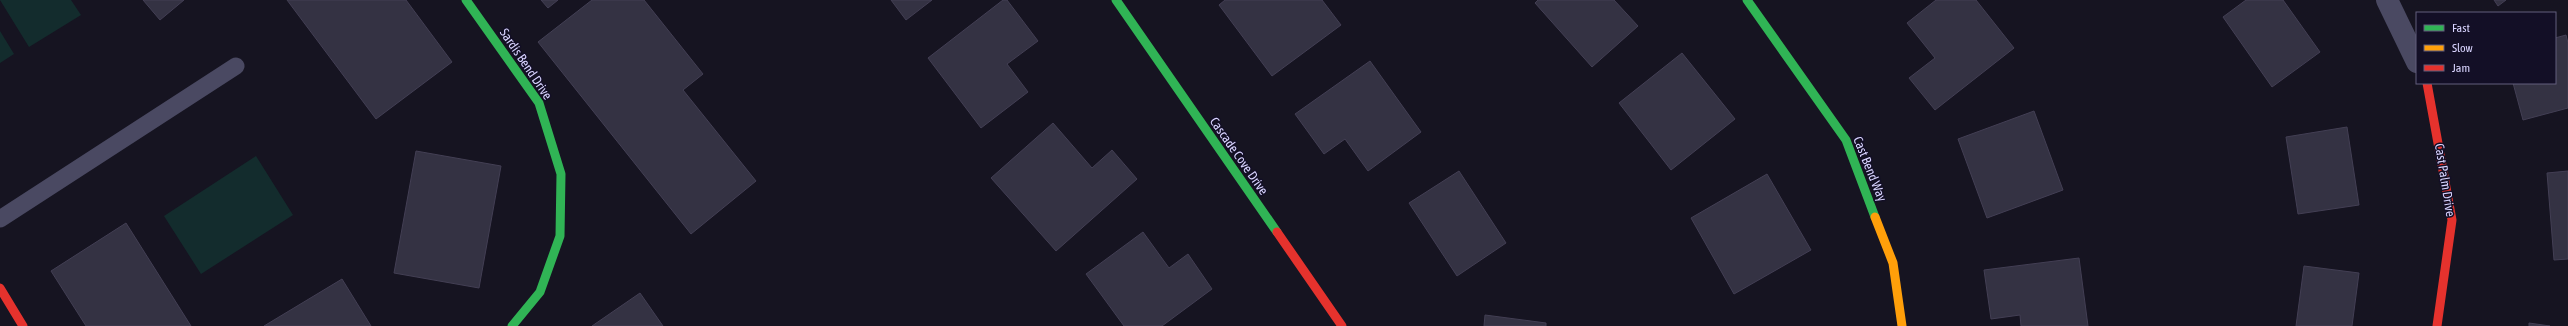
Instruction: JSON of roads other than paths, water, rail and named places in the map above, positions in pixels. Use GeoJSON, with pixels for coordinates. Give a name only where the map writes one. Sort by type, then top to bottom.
{"type":"FeatureCollection","features":[{"type":"Feature","properties":{"kind":"street","name":"Sardis Bend Drive"},"geometry":{"type":"LineString","coordinates":[[466,0],[539,103],[560,174],[560,236],[540,292],[512,326]]}},
{"type":"Feature","properties":{"kind":"street","name":"Cascade Cove Drive"},"geometry":{"type":"LineString","coordinates":[[1116,0],[1342,326]]}},
{"type":"Feature","properties":{"kind":"street","name":"Cast Bend Way"},"geometry":{"type":"LineString","coordinates":[[1747,0],[1846,140],[1893,263],[1902,326]]}},
{"type":"Feature","properties":{"kind":"street"},"geometry":{"type":"LineString","coordinates":[[2387,0],[2416,60]]}},
{"type":"Feature","properties":{"kind":"street","name":"Cast Palm Drive"},"geometry":{"type":"LineString","coordinates":[[2427,84],[2452,220],[2437,326]]}},
{"type":"Feature","properties":{"kind":"street"},"geometry":{"type":"LineString","coordinates":[[0,288],[23,326]]}},
{"type":"Feature","properties":{"kind":"lane"},"geometry":{"type":"LineString","coordinates":[[0,219],[236,66]]}}]}
